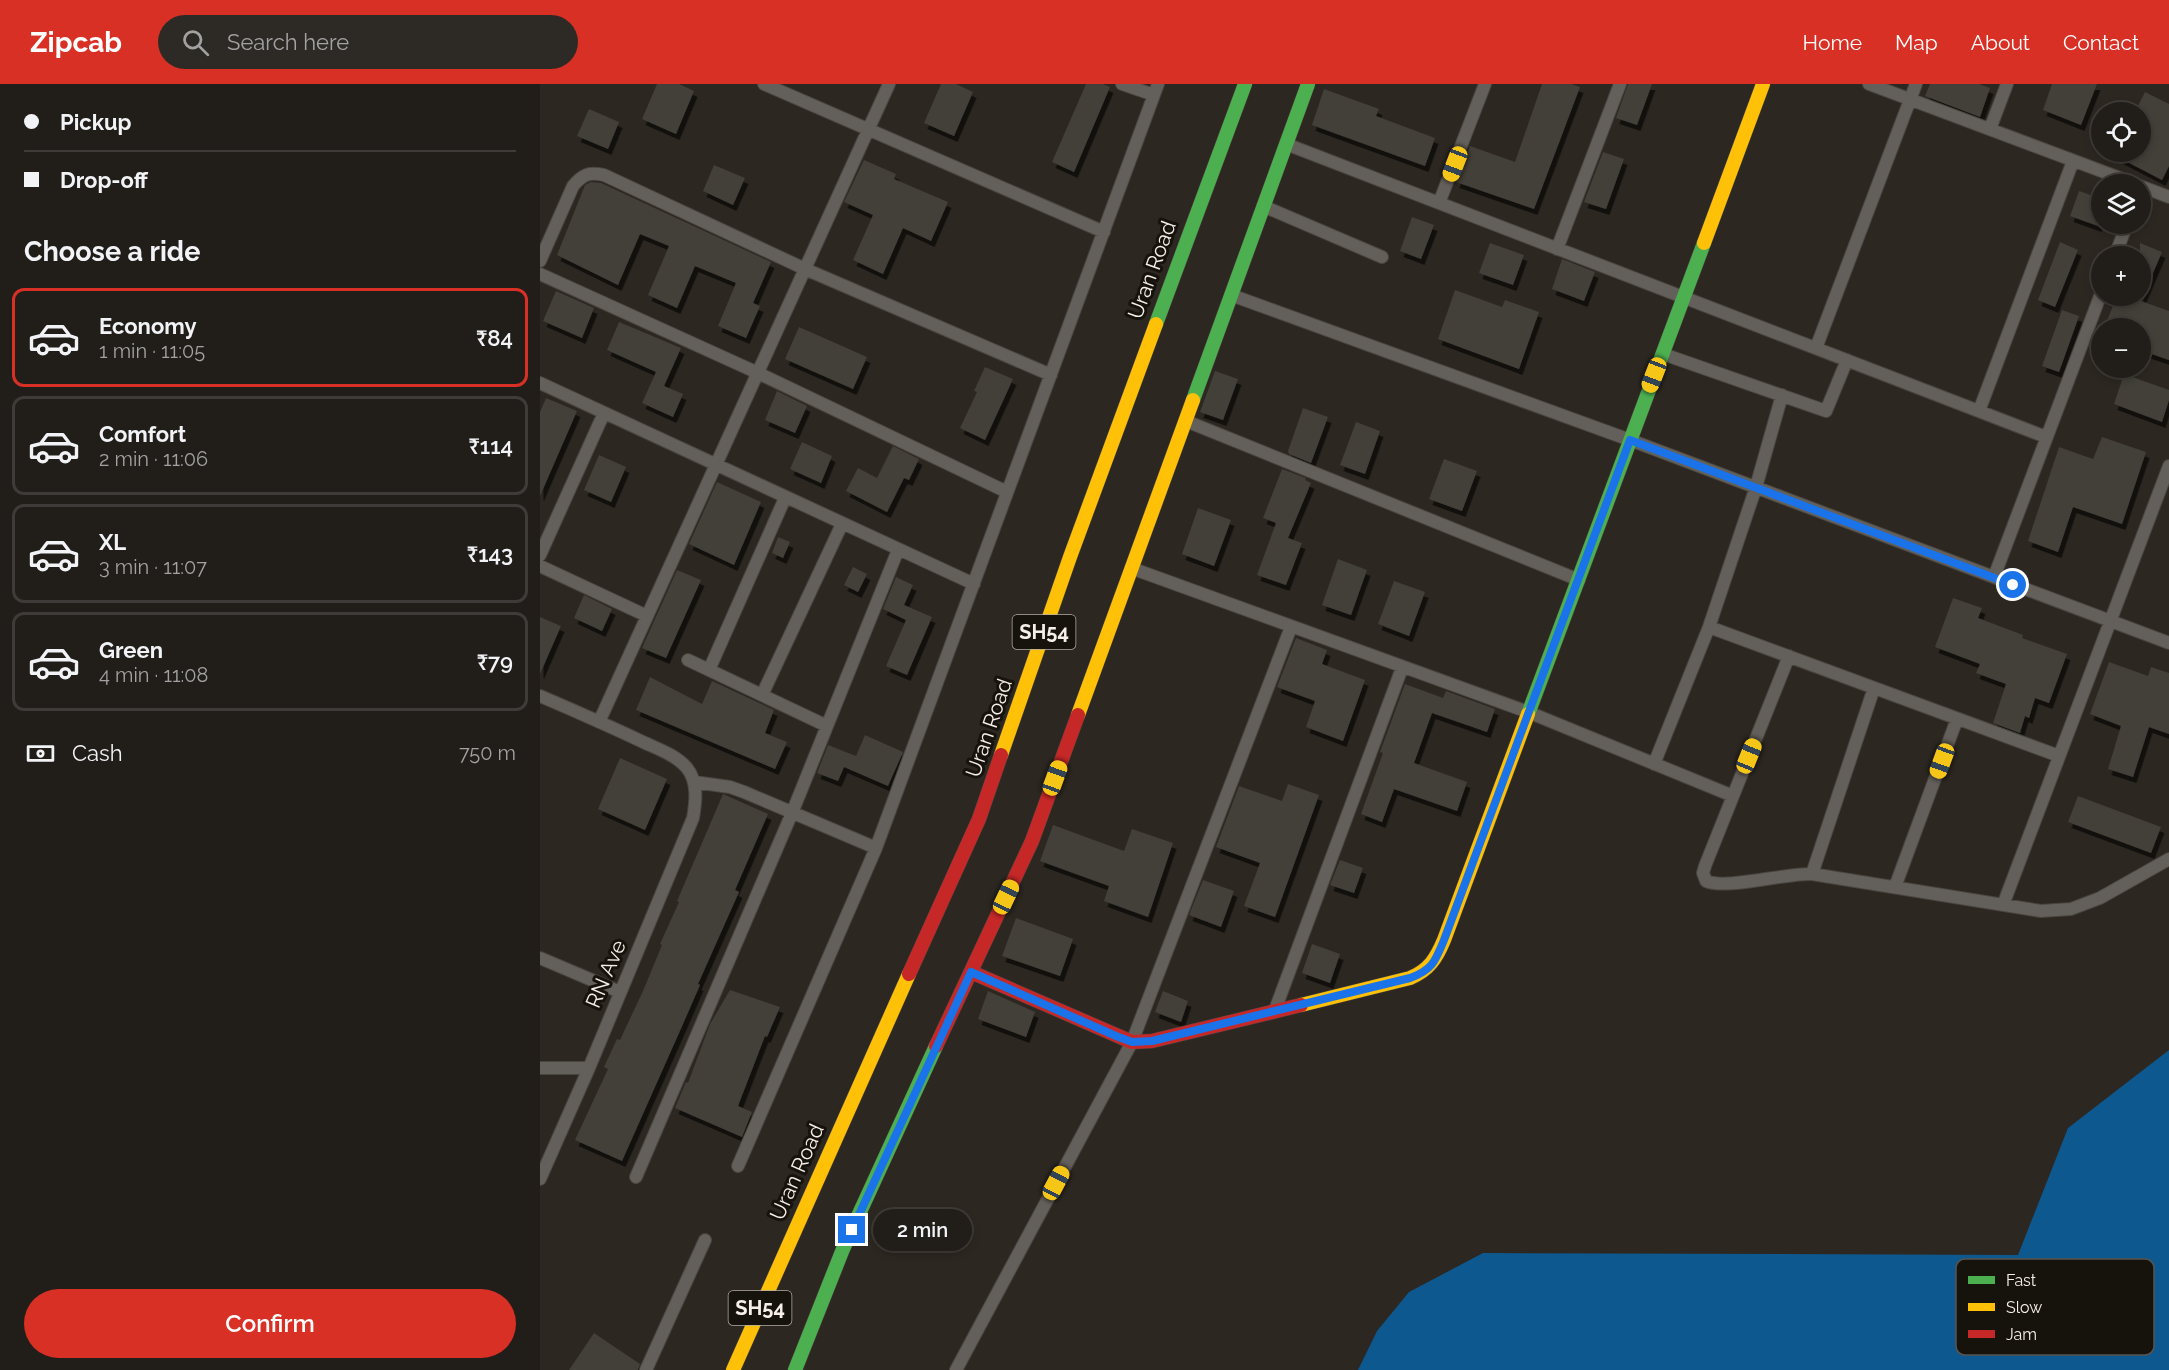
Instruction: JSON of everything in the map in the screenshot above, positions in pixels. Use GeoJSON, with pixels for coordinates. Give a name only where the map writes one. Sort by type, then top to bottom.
{"type":"FeatureCollection","features":[{"type":"Feature","properties":{"kind":"street"},"geometry":{"type":"LineString","coordinates":[[764,84],[1104,232]]}},
{"type":"Feature","properties":{"kind":"street"},"geometry":{"type":"LineString","coordinates":[[599,722],[889,84]]}},
{"type":"Feature","properties":{"kind":"street"},"geometry":{"type":"LineString","coordinates":[[738,1166],[876,848],[1156,90],[1122,84]]}},
{"type":"Feature","properties":{"kind":"street","name":"Uran Road"},"geometry":{"type":"LineString","coordinates":[[734,1370],[820,1171],[980,819],[1070,557],[1245,84]]}},
{"type":"Feature","properties":{"kind":"street"},"geometry":{"type":"LineString","coordinates":[[795,1370],[843,1249],[876,1175],[1032,841],[1308,84]]}},
{"type":"Feature","properties":{"kind":"street"},"geometry":{"type":"LineString","coordinates":[[1439,203],[1485,84]]}},
{"type":"Feature","properties":{"kind":"street"},"geometry":{"type":"LineString","coordinates":[[1557,249],[1620,84]]}},
{"type":"Feature","properties":{"kind":"street"},"geometry":{"type":"LineString","coordinates":[[971,972],[1132,1042],[1152,1041],[1410,978],[1426,972],[1435,961],[1444,940],[1762,84]]}},
{"type":"Feature","properties":{"kind":"street"},"geometry":{"type":"LineString","coordinates":[[1869,84],[2109,174]]}},
{"type":"Feature","properties":{"kind":"street"},"geometry":{"type":"LineString","coordinates":[[1816,348],[1916,84]]}},
{"type":"Feature","properties":{"kind":"street"},"geometry":{"type":"LineString","coordinates":[[1990,129],[2007,84]]}},
{"type":"Feature","properties":{"kind":"street"},"geometry":{"type":"LineString","coordinates":[[1286,144],[2046,437]]}},
{"type":"Feature","properties":{"kind":"street"},"geometry":{"type":"LineString","coordinates":[[1979,411],[2073,161]]}},
{"type":"Feature","properties":{"kind":"street"},"geometry":{"type":"LineString","coordinates":[[540,261],[573,186],[581,176],[590,173],[604,175],[805,269],[1051,375]]}},
{"type":"Feature","properties":{"kind":"street"},"geometry":{"type":"LineString","coordinates":[[2151,191],[2169,197]]}},
{"type":"Feature","properties":{"kind":"street"},"geometry":{"type":"LineString","coordinates":[[1263,206],[1382,257]]}},
{"type":"Feature","properties":{"kind":"street"},"geometry":{"type":"LineString","coordinates":[[540,274],[758,373],[1007,492]]}},
{"type":"Feature","properties":{"kind":"street"},"geometry":{"type":"LineString","coordinates":[[1231,295],[1630,440],[2169,643]]}},
{"type":"Feature","properties":{"kind":"street"},"geometry":{"type":"LineString","coordinates":[[1994,577],[2096,306]]}},
{"type":"Feature","properties":{"kind":"street"},"geometry":{"type":"LineString","coordinates":[[1663,354],[1826,411],[1847,360]]}},
{"type":"Feature","properties":{"kind":"street"},"geometry":{"type":"LineString","coordinates":[[540,383],[974,584]]}},
{"type":"Feature","properties":{"kind":"street"},"geometry":{"type":"LineString","coordinates":[[1653,764],[1709,627],[1756,488],[1782,395]]}},
{"type":"Feature","properties":{"kind":"street"},"geometry":{"type":"LineString","coordinates":[[540,555],[604,413]]}},
{"type":"Feature","properties":{"kind":"street"},"geometry":{"type":"LineString","coordinates":[[1186,421],[1579,580]]}},
{"type":"Feature","properties":{"kind":"street"},"geometry":{"type":"LineString","coordinates":[[2003,905],[2165,486],[2169,466]]}},
{"type":"Feature","properties":{"kind":"street"},"geometry":{"type":"LineString","coordinates":[[709,670],[785,498]]}},
{"type":"Feature","properties":{"kind":"street"},"geometry":{"type":"LineString","coordinates":[[762,695],[842,524]]}},
{"type":"Feature","properties":{"kind":"street"},"geometry":{"type":"LineString","coordinates":[[636,1178],[792,813],[898,550]]}},
{"type":"Feature","properties":{"kind":"street"},"geometry":{"type":"LineString","coordinates":[[540,566],[647,616]]}},
{"type":"Feature","properties":{"kind":"street"},"geometry":{"type":"LineString","coordinates":[[1131,568],[1528,712],[1733,796]]}},
{"type":"Feature","properties":{"kind":"street"},"geometry":{"type":"LineString","coordinates":[[956,1370],[1132,1042],[1291,627]]}},
{"type":"Feature","properties":{"kind":"street"},"geometry":{"type":"LineString","coordinates":[[1709,627],[2059,756]]}},
{"type":"Feature","properties":{"kind":"street"},"geometry":{"type":"LineString","coordinates":[[1789,656],[1705,866],[1703,873],[1706,881],[1719,884],[1796,873],[1812,874],[2042,911],[2071,909],[2100,898],[2169,859]]}},
{"type":"Feature","properties":{"kind":"street"},"geometry":{"type":"LineString","coordinates":[[688,660],[827,726]]}},
{"type":"Feature","properties":{"kind":"street"},"geometry":{"type":"LineString","coordinates":[[1275,1010],[1402,668]]}},
{"type":"Feature","properties":{"kind":"street"},"geometry":{"type":"LineString","coordinates":[[1812,874],[1874,688]]}},
{"type":"Feature","properties":{"kind":"street"},"geometry":{"type":"LineString","coordinates":[[540,696],[678,759],[688,770],[694,782],[730,788],[876,848]]}},
{"type":"Feature","properties":{"kind":"street"},"geometry":{"type":"LineString","coordinates":[[1895,887],[1957,718]]}},
{"type":"Feature","properties":{"kind":"street","name":"RN Ave"},"geometry":{"type":"LineString","coordinates":[[540,1179],[589,1068],[693,818],[696,800],[694,782]]}},
{"type":"Feature","properties":{"kind":"street"},"geometry":{"type":"LineString","coordinates":[[540,958],[620,992]]}},
{"type":"Feature","properties":{"kind":"street"},"geometry":{"type":"LineString","coordinates":[[540,1068],[589,1068]]}},
{"type":"Feature","properties":{"kind":"street"},"geometry":{"type":"LineString","coordinates":[[646,1370],[705,1240]]}},
{"type":"Feature","properties":{"kind":"water"},"geometry":{"type":"Polygon","coordinates":[[[2169,1050],[2169,1370],[1358,1370],[1377,1331],[1409,1292],[1483,1253],[2018,1255],[2068,1128],[2169,1050]]]}},
{"type":"Feature","properties":{"kind":"building"},"geometry":{"type":"Polygon","coordinates":[[[657,84],[679,84],[694,91],[676,134],[642,119],[657,84]]]}},
{"type":"Feature","properties":{"kind":"building"},"geometry":{"type":"Polygon","coordinates":[[[941,84],[956,84],[973,92],[954,136],[924,123],[941,84]]]}},
{"type":"Feature","properties":{"kind":"building"},"geometry":{"type":"Polygon","coordinates":[[[1086,84],[1103,84],[1110,87],[1074,172],[1052,162],[1086,84]]]}},
{"type":"Feature","properties":{"kind":"building"},"geometry":{"type":"Polygon","coordinates":[[[1542,84],[1571,84],[1580,87],[1534,209],[1456,182],[1470,146],[1515,162],[1542,84]]]}},
{"type":"Feature","properties":{"kind":"building"},"geometry":{"type":"Polygon","coordinates":[[[1628,84],[1652,84],[1637,125],[1616,118],[1628,84]]]}},
{"type":"Feature","properties":{"kind":"building"},"geometry":{"type":"Polygon","coordinates":[[[1930,84],[1979,84],[1990,88],[1980,117],[1925,96],[1930,84]]]}},
{"type":"Feature","properties":{"kind":"building"},"geometry":{"type":"Polygon","coordinates":[[[2052,84],[2097,84],[2081,125],[2043,110],[2052,84]]]}},
{"type":"Feature","properties":{"kind":"building"},"geometry":{"type":"Polygon","coordinates":[[[1324,89],[1379,109],[1376,116],[1435,138],[1425,166],[1312,125],[1324,89]]]}},
{"type":"Feature","properties":{"kind":"building"},"geometry":{"type":"Polygon","coordinates":[[[2145,92],[2169,104],[2169,166],[2162,180],[2127,162],[2151,162],[2151,102],[2140,102],[2145,92]]]}},
{"type":"Feature","properties":{"kind":"building"},"geometry":{"type":"Polygon","coordinates":[[[589,109],[619,122],[608,149],[577,136],[589,109]]]}},
{"type":"Feature","properties":{"kind":"building"},"geometry":{"type":"Polygon","coordinates":[[[1603,152],[1624,159],[1606,209],[1584,202],[1603,152]]]}},
{"type":"Feature","properties":{"kind":"building"},"geometry":{"type":"Polygon","coordinates":[[[864,160],[896,174],[894,179],[948,202],[931,241],[903,228],[883,274],[853,260],[873,215],[844,202],[864,160]]]}},
{"type":"Feature","properties":{"kind":"building"},"geometry":{"type":"Polygon","coordinates":[[[714,165],[745,178],[733,205],[703,191],[714,165]]]}},
{"type":"Feature","properties":{"kind":"building"},"geometry":{"type":"Polygon","coordinates":[[[591,182],[601,183],[771,262],[753,303],[760,306],[746,338],[718,326],[736,283],[695,266],[677,308],[648,295],[669,246],[640,234],[618,285],[557,255],[585,185],[591,182]]]}},
{"type":"Feature","properties":{"kind":"building"},"geometry":{"type":"Polygon","coordinates":[[[2079,191],[2091,195],[2091,224],[2070,216],[2079,191]]]}},
{"type":"Feature","properties":{"kind":"building"},"geometry":{"type":"Polygon","coordinates":[[[1412,217],[1434,225],[1421,259],[1400,251],[1412,217]]]}},
{"type":"Feature","properties":{"kind":"building"},"geometry":{"type":"Polygon","coordinates":[[[2060,242],[2078,250],[2055,307],[2038,300],[2060,242]]]}},
{"type":"Feature","properties":{"kind":"building"},"geometry":{"type":"Polygon","coordinates":[[[1490,243],[1524,255],[1513,285],[1479,273],[1490,243]]]}},
{"type":"Feature","properties":{"kind":"building"},"geometry":{"type":"Polygon","coordinates":[[[2151,248],[2162,252],[2151,278],[2151,248]]]}},
{"type":"Feature","properties":{"kind":"building"},"geometry":{"type":"Polygon","coordinates":[[[1562,259],[1595,272],[1584,301],[1552,289],[1562,259]]]}},
{"type":"Feature","properties":{"kind":"building"},"geometry":{"type":"Polygon","coordinates":[[[1455,290],[1502,307],[1505,300],[1539,312],[1519,369],[1438,339],[1455,290]]]}},
{"type":"Feature","properties":{"kind":"building"},"geometry":{"type":"Polygon","coordinates":[[[556,291],[594,308],[582,338],[543,321],[556,291]]]}},
{"type":"Feature","properties":{"kind":"building"},"geometry":{"type":"Polygon","coordinates":[[[2151,305],[2169,311],[2169,360],[2151,354],[2151,318],[2108,318],[2113,306],[2151,305]]]}},
{"type":"Feature","properties":{"kind":"building"},"geometry":{"type":"Polygon","coordinates":[[[2062,310],[2079,316],[2059,372],[2042,366],[2062,310]]]}},
{"type":"Feature","properties":{"kind":"building"},"geometry":{"type":"Polygon","coordinates":[[[619,322],[681,348],[664,386],[683,394],[673,417],[642,403],[656,372],[607,350],[619,322]]]}},
{"type":"Feature","properties":{"kind":"building"},"geometry":{"type":"Polygon","coordinates":[[[799,327],[867,357],[853,389],[785,359],[799,327]]]}},
{"type":"Feature","properties":{"kind":"building"},"geometry":{"type":"Polygon","coordinates":[[[985,367],[1013,379],[985,440],[960,428],[977,392],[974,391],[985,367]]]}},
{"type":"Feature","properties":{"kind":"building"},"geometry":{"type":"Polygon","coordinates":[[[1215,371],[1238,379],[1223,420],[1200,412],[1215,371]]]}},
{"type":"Feature","properties":{"kind":"building"},"geometry":{"type":"Polygon","coordinates":[[[2123,378],[2135,378],[2169,390],[2169,400],[2162,422],[2114,404],[2123,378]]]}},
{"type":"Feature","properties":{"kind":"building"},"geometry":{"type":"Polygon","coordinates":[[[777,391],[807,406],[795,433],[765,420],[777,391]]]}},
{"type":"Feature","properties":{"kind":"building"},"geometry":{"type":"Polygon","coordinates":[[[546,398],[577,411],[540,496],[540,412],[546,398]]]}},
{"type":"Feature","properties":{"kind":"building"},"geometry":{"type":"Polygon","coordinates":[[[1303,408],[1328,417],[1311,463],[1289,454],[1288,451],[1303,408]]]}},
{"type":"Feature","properties":{"kind":"building"},"geometry":{"type":"Polygon","coordinates":[[[1356,422],[1380,431],[1365,474],[1340,465],[1356,422]]]}},
{"type":"Feature","properties":{"kind":"building"},"geometry":{"type":"Polygon","coordinates":[[[2102,437],[2146,452],[2122,524],[2073,507],[2058,552],[2028,541],[2059,447],[2093,459],[2102,437]]]}},
{"type":"Feature","properties":{"kind":"building"},"geometry":{"type":"Polygon","coordinates":[[[802,442],[832,456],[821,483],[790,469],[802,442]]]}},
{"type":"Feature","properties":{"kind":"building"},"geometry":{"type":"Polygon","coordinates":[[[893,446],[919,459],[909,480],[904,478],[887,512],[846,491],[858,468],[877,478],[893,446]]]}},
{"type":"Feature","properties":{"kind":"building"},"geometry":{"type":"Polygon","coordinates":[[[599,455],[626,467],[611,502],[584,490],[599,455]]]}},
{"type":"Feature","properties":{"kind":"building"},"geometry":{"type":"Polygon","coordinates":[[[1444,459],[1477,471],[1462,511],[1429,499],[1444,459]]]}},
{"type":"Feature","properties":{"kind":"building"},"geometry":{"type":"Polygon","coordinates":[[[1282,469],[1306,478],[1305,480],[1311,483],[1288,538],[1302,543],[1286,585],[1257,575],[1276,523],[1263,518],[1282,469]]]}},
{"type":"Feature","properties":{"kind":"building"},"geometry":{"type":"Polygon","coordinates":[[[717,482],[761,502],[734,565],[689,544],[717,482]]]}},
{"type":"Feature","properties":{"kind":"building"},"geometry":{"type":"Polygon","coordinates":[[[1198,508],[1231,520],[1214,566],[1182,554],[1198,508]]]}},
{"type":"Feature","properties":{"kind":"building"},"geometry":{"type":"Polygon","coordinates":[[[778,537],[790,542],[783,558],[772,553],[778,537]]]}},
{"type":"Feature","properties":{"kind":"building"},"geometry":{"type":"Polygon","coordinates":[[[1338,559],[1367,570],[1351,615],[1322,605],[1338,559]]]}},
{"type":"Feature","properties":{"kind":"building"},"geometry":{"type":"Polygon","coordinates":[[[853,567],[867,574],[858,592],[844,585],[853,567]]]}},
{"type":"Feature","properties":{"kind":"building"},"geometry":{"type":"Polygon","coordinates":[[[677,570],[701,580],[666,658],[642,648],[677,570]]]}},
{"type":"Feature","properties":{"kind":"building"},"geometry":{"type":"Polygon","coordinates":[[[896,577],[913,585],[904,605],[932,617],[907,675],[886,666],[906,620],[883,609],[896,577]]]}},
{"type":"Feature","properties":{"kind":"building"},"geometry":{"type":"Polygon","coordinates":[[[1394,581],[1425,592],[1409,636],[1378,624],[1394,581]]]}},
{"type":"Feature","properties":{"kind":"building"},"geometry":{"type":"Polygon","coordinates":[[[584,595],[612,609],[602,631],[574,618],[584,595]]]}},
{"type":"Feature","properties":{"kind":"building"},"geometry":{"type":"Polygon","coordinates":[[[1953,598],[1982,608],[1978,618],[2023,635],[2022,638],[2067,654],[2049,703],[2035,698],[2029,718],[2025,716],[2020,733],[1993,723],[2006,684],[1976,673],[1980,664],[1935,647],[1953,598]]]}},
{"type":"Feature","properties":{"kind":"building"},"geometry":{"type":"Polygon","coordinates":[[[540,617],[561,626],[540,674],[540,617]]]}},
{"type":"Feature","properties":{"kind":"building"},"geometry":{"type":"Polygon","coordinates":[[[1296,638],[1327,650],[1322,664],[1365,680],[1343,741],[1306,727],[1315,701],[1277,687],[1296,638]]]}},
{"type":"Feature","properties":{"kind":"building"},"geometry":{"type":"Polygon","coordinates":[[[2109,662],[2148,676],[2151,667],[2169,673],[2169,734],[2149,727],[2133,777],[2108,769],[2121,726],[2090,714],[2109,662]]]}},
{"type":"Feature","properties":{"kind":"building"},"geometry":{"type":"Polygon","coordinates":[[[650,677],[702,704],[712,681],[774,710],[765,733],[787,742],[775,769],[636,710],[650,677]]]}},
{"type":"Feature","properties":{"kind":"building"},"geometry":{"type":"Polygon","coordinates":[[[1405,684],[1443,698],[1446,691],[1495,709],[1487,732],[1432,713],[1414,763],[1467,782],[1457,811],[1394,789],[1382,822],[1361,814],[1383,753],[1380,752],[1405,684]]]}},
{"type":"Feature","properties":{"kind":"building"},"geometry":{"type":"Polygon","coordinates":[[[865,735],[903,752],[888,786],[844,767],[838,781],[817,773],[828,745],[856,756],[865,735]]]}},
{"type":"Feature","properties":{"kind":"building"},"geometry":{"type":"Polygon","coordinates":[[[620,758],[667,779],[645,830],[598,809],[620,758]]]}},
{"type":"Feature","properties":{"kind":"building"},"geometry":{"type":"Polygon","coordinates":[[[1288,784],[1319,795],[1275,917],[1244,906],[1260,863],[1216,847],[1239,786],[1282,801],[1288,784]]]}},
{"type":"Feature","properties":{"kind":"building"},"geometry":{"type":"Polygon","coordinates":[[[723,794],[768,814],[735,890],[739,892],[698,984],[700,985],[622,1161],[575,1140],[608,1069],[604,1067],[617,1039],[620,1040],[643,991],[662,945],[660,944],[679,902],[677,901],[723,794]]]}},
{"type":"Feature","properties":{"kind":"building"},"geometry":{"type":"Polygon","coordinates":[[[2078,796],[2161,827],[2151,853],[2068,822],[2078,796]]]}},
{"type":"Feature","properties":{"kind":"building"},"geometry":{"type":"Polygon","coordinates":[[[1053,825],[1124,851],[1132,829],[1173,843],[1148,917],[1104,901],[1109,886],[1040,861],[1053,825]]]}},
{"type":"Feature","properties":{"kind":"building"},"geometry":{"type":"Polygon","coordinates":[[[1340,860],[1363,868],[1354,893],[1330,885],[1340,860]]]}},
{"type":"Feature","properties":{"kind":"building"},"geometry":{"type":"Polygon","coordinates":[[[1203,880],[1234,891],[1221,927],[1189,915],[1203,880]]]}},
{"type":"Feature","properties":{"kind":"building"},"geometry":{"type":"Polygon","coordinates":[[[1016,918],[1073,939],[1060,976],[1002,956],[1016,918]]]}},
{"type":"Feature","properties":{"kind":"building"},"geometry":{"type":"Polygon","coordinates":[[[1312,944],[1340,954],[1330,983],[1302,973],[1312,944]]]}},
{"type":"Feature","properties":{"kind":"building"},"geometry":{"type":"Polygon","coordinates":[[[730,990],[780,1007],[767,1037],[765,1036],[738,1106],[752,1112],[742,1137],[675,1108],[686,1082],[688,1083],[710,1024],[730,990]]]}},
{"type":"Feature","properties":{"kind":"building"},"geometry":{"type":"Polygon","coordinates":[[[988,991],[1035,1012],[1026,1037],[978,1019],[988,991]]]}},
{"type":"Feature","properties":{"kind":"building"},"geometry":{"type":"Polygon","coordinates":[[[1163,991],[1188,1001],[1181,1022],[1155,1012],[1163,991]]]}},
{"type":"Feature","properties":{"kind":"building"},"geometry":{"type":"Polygon","coordinates":[[[594,1333],[640,1364],[638,1370],[569,1370],[594,1333]]]}},
{"type":"Feature","properties":{"kind":"traffic: fast"},"geometry":{"type":"LineString","coordinates":[[1156,324],[1245,84]]}},
{"type":"Feature","properties":{"kind":"traffic: fast"},"geometry":{"type":"LineString","coordinates":[[1193,400],[1308,84]]}},
{"type":"Feature","properties":{"kind":"traffic: fast"},"geometry":{"type":"LineString","coordinates":[[1528,714],[1704,243]]}},
{"type":"Feature","properties":{"kind":"traffic: fast"},"geometry":{"type":"LineString","coordinates":[[795,1370],[843,1249],[936,1046]]}},
{"type":"Feature","properties":{"kind":"traffic: slow"},"geometry":{"type":"LineString","coordinates":[[1704,243],[1763,84]]}},
{"type":"Feature","properties":{"kind":"traffic: slow"},"geometry":{"type":"LineString","coordinates":[[1001,755],[1070,557],[1156,324]]}},
{"type":"Feature","properties":{"kind":"traffic: slow"},"geometry":{"type":"LineString","coordinates":[[1078,715],[1193,400]]}},
{"type":"Feature","properties":{"kind":"traffic: slow"},"geometry":{"type":"LineString","coordinates":[[1301,1005],[1410,978],[1431,963],[1444,940],[1528,714]]}},
{"type":"Feature","properties":{"kind":"traffic: slow"},"geometry":{"type":"LineString","coordinates":[[733,1370],[909,974]]}},
{"type":"Feature","properties":{"kind":"traffic: jam"},"geometry":{"type":"LineString","coordinates":[[936,1046],[1032,841],[1078,715]]}},
{"type":"Feature","properties":{"kind":"traffic: jam"},"geometry":{"type":"LineString","coordinates":[[909,974],[979,819],[1001,755]]}},
{"type":"Feature","properties":{"kind":"traffic: jam"},"geometry":{"type":"LineString","coordinates":[[971,972],[1132,1042],[1152,1041],[1301,1005]]}},
{"type":"Feature","properties":{"kind":"route"},"geometry":{"type":"LineString","coordinates":[[852,1230],[971,972],[1132,1042],[1152,1041],[1410,978],[1426,972],[1435,961],[1444,940],[1630,440],[2013,585]]}}]}
